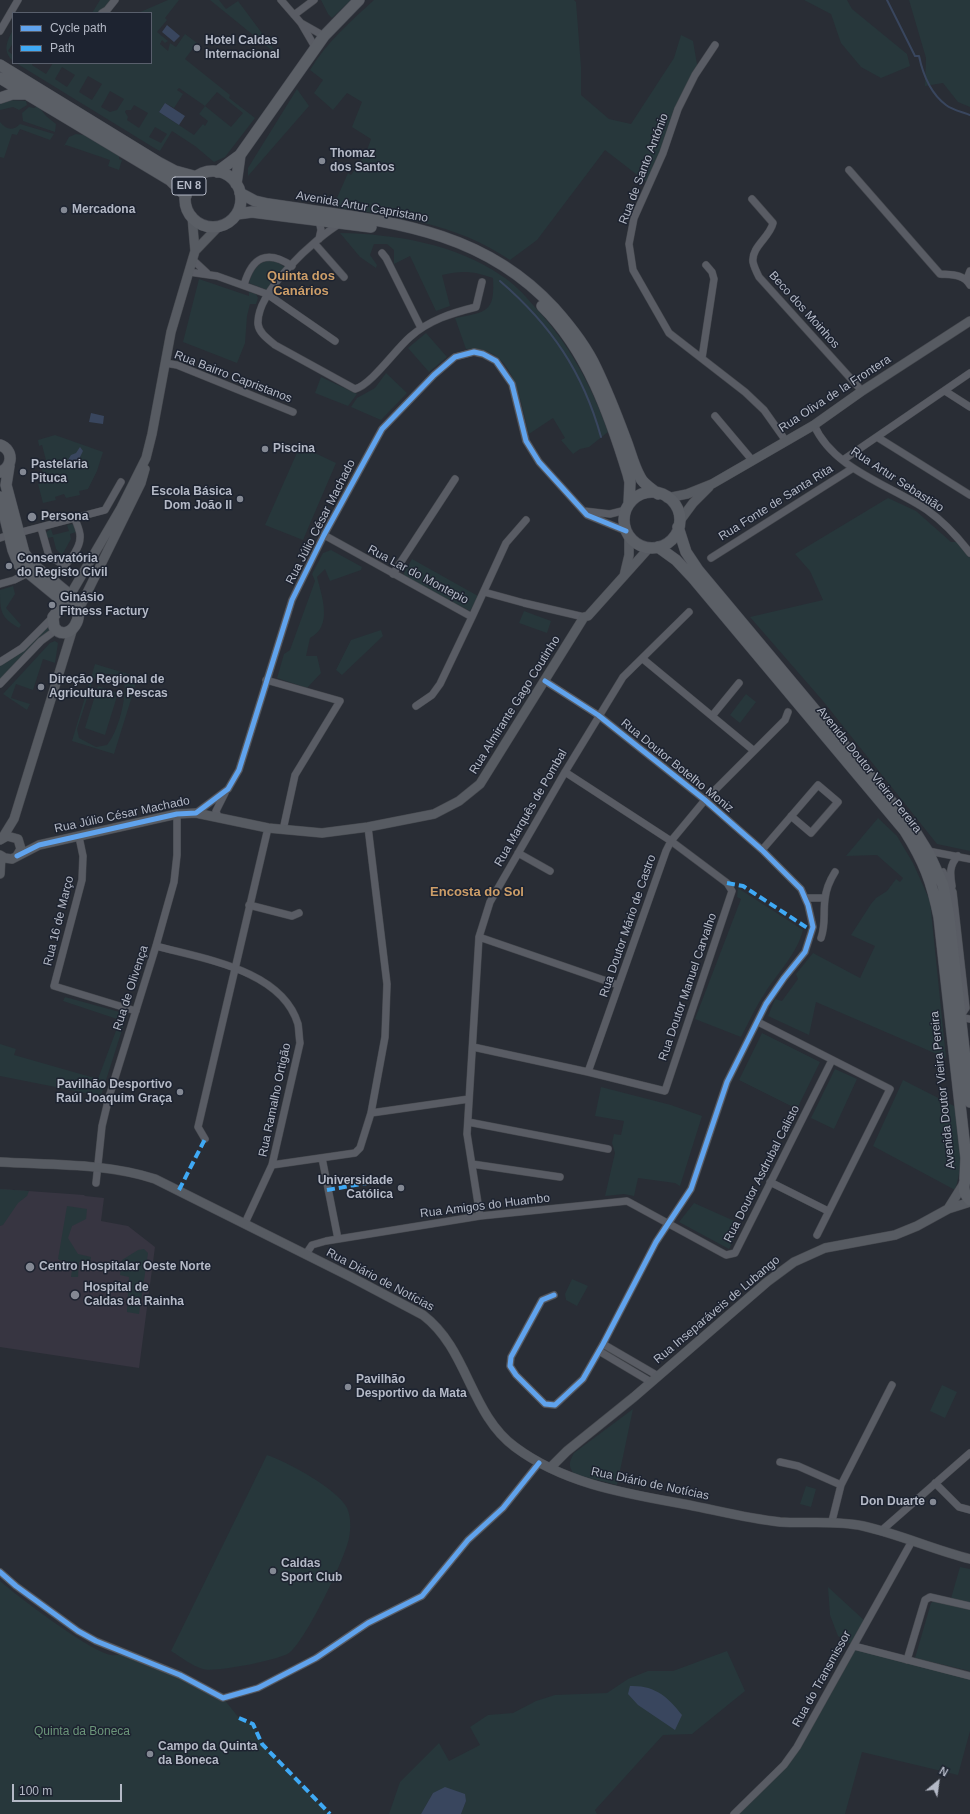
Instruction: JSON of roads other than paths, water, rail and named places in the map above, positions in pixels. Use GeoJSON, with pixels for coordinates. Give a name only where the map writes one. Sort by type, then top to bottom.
{"type":"FeatureCollection","features":[{"type":"Feature","properties":{"kind":"main road","name":"EN 8"},"geometry":{"type":"LineString","coordinates":[[217,172],[240,154],[324,36],[358,0]]}},
{"type":"Feature","properties":{"kind":"main road"},"geometry":{"type":"LineString","coordinates":[[0,65],[175,172],[196,177]]}},
{"type":"Feature","properties":{"kind":"main road"},"geometry":{"type":"LineString","coordinates":[[0,78],[29,94],[170,180],[186,196]]}},
{"type":"Feature","properties":{"kind":"main road"},"geometry":{"type":"LineString","coordinates":[[0,98],[12,94],[29,94]]}},
{"type":"Feature","properties":{"kind":"main road","name":"EN 8"},"geometry":{"type":"LineString","coordinates":[[194,256],[218,227],[228,222],[237,214],[240,205],[238,188],[240,154]]}},
{"type":"Feature","properties":{"kind":"main road","name":"EN 8"},"geometry":{"type":"LineString","coordinates":[[73,628],[79,616],[79,609],[141,483],[174,319],[194,256],[192,216],[186,206],[186,196],[189,185],[196,177],[206,173],[217,172],[227,176],[238,188]]}},
{"type":"Feature","properties":{"kind":"main road","name":"Avenida Artur Capristano"},"geometry":{"type":"LineString","coordinates":[[238,188],[255,201],[268,204],[427,231],[470,246],[506,266],[531,284],[564,319],[584,346],[593,361],[608,395],[640,479],[663,496]]}},
{"type":"Feature","properties":{"kind":"main road","name":"Avenida Artur Capristano"},"geometry":{"type":"LineString","coordinates":[[237,214],[252,212],[319,220],[380,229],[439,241],[471,253],[500,269],[546,309],[572,343],[598,392],[628,474],[630,482],[627,507]]}},
{"type":"Feature","properties":{"kind":"main road"},"geometry":{"type":"LineString","coordinates":[[192,216],[203,225],[218,227]]}},
{"type":"Feature","properties":{"kind":"main road","name":"Rua Oliva de la Frontera"},"geometry":{"type":"LineString","coordinates":[[663,496],[687,494],[712,484],[814,425],[862,391],[970,321]]}},
{"type":"Feature","properties":{"kind":"main road"},"geometry":{"type":"LineString","coordinates":[[1,444],[10,455],[4,469],[9,535],[31,563],[65,591],[67,598]]}},
{"type":"Feature","properties":{"kind":"main road","name":"EN 8"},"geometry":{"type":"LineString","coordinates":[[53,618],[67,598],[121,508],[146,458]]}},
{"type":"Feature","properties":{"kind":"main road","name":"Rua Oliva de la Frontera"},"geometry":{"type":"LineString","coordinates":[[679,525],[693,503],[712,484]]}},
{"type":"Feature","properties":{"kind":"main road"},"geometry":{"type":"LineString","coordinates":[[645,494],[663,496],[678,511],[679,525],[671,540],[653,548],[638,544],[628,534],[624,518],[627,507],[639,496],[645,494]]}},
{"type":"Feature","properties":{"kind":"main road"},"geometry":{"type":"LineString","coordinates":[[0,498],[9,535],[19,565],[28,573],[67,598],[76,602],[79,609]]}},
{"type":"Feature","properties":{"kind":"main road","name":"Avenida Doutor Vieira Pereira"},"geometry":{"type":"LineString","coordinates":[[679,525],[686,552],[698,570],[911,825],[928,851],[943,886],[965,1018],[970,1102]]}},
{"type":"Feature","properties":{"kind":"main road","name":"Rua Almirante Gago Coutinho"},"geometry":{"type":"LineString","coordinates":[[623,579],[629,555],[628,534]]}},
{"type":"Feature","properties":{"kind":"main road","name":"Avenida Doutor Vieira Pereira"},"geometry":{"type":"LineString","coordinates":[[653,548],[676,560],[693,578],[905,831],[921,858],[933,888],[939,917],[966,1158],[966,1179]]}},
{"type":"Feature","properties":{"kind":"main road","name":"Rua Almirante Gago Coutinho"},"geometry":{"type":"LineString","coordinates":[[196,812],[268,828],[322,833],[368,827],[434,814],[468,795],[480,784],[584,617],[588,616],[653,548]]}},
{"type":"Feature","properties":{"kind":"main road"},"geometry":{"type":"LineString","coordinates":[[53,618],[53,624],[58,632],[65,653]]}},
{"type":"Feature","properties":{"kind":"main road"},"geometry":{"type":"LineString","coordinates":[[58,632],[65,633],[73,628]]}},
{"type":"Feature","properties":{"kind":"main road"},"geometry":{"type":"LineString","coordinates":[[2,839],[14,819],[73,628]]}},
{"type":"Feature","properties":{"kind":"main road","name":"Rua Júlio César Machado"},"geometry":{"type":"LineString","coordinates":[[39,845],[177,814],[196,812]]}},
{"type":"Feature","properties":{"kind":"main road"},"geometry":{"type":"LineString","coordinates":[[0,872],[21,849],[14,819]]}},
{"type":"Feature","properties":{"kind":"main road"},"geometry":{"type":"LineString","coordinates":[[2,839],[11,836],[18,840],[39,845]]}},
{"type":"Feature","properties":{"kind":"main road"},"geometry":{"type":"LineString","coordinates":[[0,872],[1,855],[14,857],[39,845]]}},
{"type":"Feature","properties":{"kind":"main road","name":"Rua Diário de Notícias"},"geometry":{"type":"LineString","coordinates":[[0,1162],[98,1168],[128,1172],[155,1179],[245,1223],[403,1304],[434,1323],[452,1346],[475,1394],[493,1425],[513,1446],[539,1463],[550,1468],[600,1487],[733,1514],[778,1522],[832,1521],[881,1531],[970,1559]]}},
{"type":"Feature","properties":{"kind":"main road"},"geometry":{"type":"LineString","coordinates":[[966,1179],[966,1195],[970,1201]]}},
{"type":"Feature","properties":{"kind":"main road","name":"Rua Inseparáveis de Lubango"},"geometry":{"type":"LineString","coordinates":[[948,1209],[966,1179]]}},
{"type":"Feature","properties":{"kind":"main road","name":"Rua Inseparáveis de Lubango"},"geometry":{"type":"LineString","coordinates":[[550,1468],[767,1282],[794,1262],[826,1248],[866,1242],[906,1231],[948,1209],[970,1201]]}},
{"type":"Feature","properties":{"kind":"street"},"geometry":{"type":"LineString","coordinates":[[0,29],[18,0]]}},
{"type":"Feature","properties":{"kind":"street"},"geometry":{"type":"LineString","coordinates":[[104,12],[115,0]]}},
{"type":"Feature","properties":{"kind":"street"},"geometry":{"type":"LineString","coordinates":[[281,0],[301,23],[315,48]]}},
{"type":"Feature","properties":{"kind":"street"},"geometry":{"type":"LineString","coordinates":[[294,15],[314,0]]}},
{"type":"Feature","properties":{"kind":"street"},"geometry":{"type":"LineString","coordinates":[[301,23],[324,36]]}},
{"type":"Feature","properties":{"kind":"street","name":"Rua de Santo António"},"geometry":{"type":"LineString","coordinates":[[714,45],[695,75],[678,109],[662,153],[634,218],[629,244],[632,270],[669,333],[702,358],[764,410],[786,441]]}},
{"type":"Feature","properties":{"kind":"street"},"geometry":{"type":"LineString","coordinates":[[849,170],[940,274],[958,276],[968,282],[970,271]]}},
{"type":"Feature","properties":{"kind":"street","name":"Beco dos Moinhos"},"geometry":{"type":"LineString","coordinates":[[752,199],[773,223],[772,229],[756,250],[753,262],[759,277],[862,391]]}},
{"type":"Feature","properties":{"kind":"street"},"geometry":{"type":"LineString","coordinates":[[317,241],[321,230],[319,220]]}},
{"type":"Feature","properties":{"kind":"street"},"geometry":{"type":"LineString","coordinates":[[341,223],[317,241],[275,282],[261,307],[258,324],[264,336],[275,345],[355,389],[365,384],[402,344],[421,328],[454,312],[476,307],[482,282]]}},
{"type":"Feature","properties":{"kind":"street"},"geometry":{"type":"LineString","coordinates":[[317,241],[344,277]]}},
{"type":"Feature","properties":{"kind":"street"},"geometry":{"type":"LineString","coordinates":[[382,253],[386,258],[421,328]]}},
{"type":"Feature","properties":{"kind":"street"},"geometry":{"type":"LineString","coordinates":[[194,256],[207,274]]}},
{"type":"Feature","properties":{"kind":"street"},"geometry":{"type":"LineString","coordinates":[[244,285],[251,266],[259,259],[270,256],[280,258],[292,266]]}},
{"type":"Feature","properties":{"kind":"street"},"geometry":{"type":"LineString","coordinates":[[702,358],[714,279],[712,272],[706,265]]}},
{"type":"Feature","properties":{"kind":"street"},"geometry":{"type":"LineString","coordinates":[[189,272],[207,274],[244,285],[267,294],[335,341]]}},
{"type":"Feature","properties":{"kind":"street","name":"Rua Júlio César Machado"},"geometry":{"type":"LineString","coordinates":[[218,817],[216,811],[218,804],[239,770],[292,600],[324,536],[382,429],[445,366],[455,358],[474,352],[483,354],[496,361],[512,384],[526,441],[539,462],[591,518],[628,534]]}},
{"type":"Feature","properties":{"kind":"street","name":"Rua Bairro Capristanos"},"geometry":{"type":"LineString","coordinates":[[165,363],[176,365],[293,412]]}},
{"type":"Feature","properties":{"kind":"street"},"geometry":{"type":"LineString","coordinates":[[843,460],[970,373]]}},
{"type":"Feature","properties":{"kind":"street"},"geometry":{"type":"LineString","coordinates":[[945,391],[970,407]]}},
{"type":"Feature","properties":{"kind":"street"},"geometry":{"type":"LineString","coordinates":[[715,416],[752,460]]}},
{"type":"Feature","properties":{"kind":"street","name":"Rua Artur Sebastião"},"geometry":{"type":"LineString","coordinates":[[814,425],[819,436],[843,460],[853,468],[927,510],[952,530],[970,553]]}},
{"type":"Feature","properties":{"kind":"street"},"geometry":{"type":"LineString","coordinates":[[877,437],[970,495]]}},
{"type":"Feature","properties":{"kind":"street","name":"Rua Fonte de Santa Rita"},"geometry":{"type":"LineString","coordinates":[[711,558],[853,468]]}},
{"type":"Feature","properties":{"kind":"street"},"geometry":{"type":"LineString","coordinates":[[393,574],[455,479]]}},
{"type":"Feature","properties":{"kind":"street"},"geometry":{"type":"LineString","coordinates":[[9,535],[41,528],[105,510],[120,482]]}},
{"type":"Feature","properties":{"kind":"street"},"geometry":{"type":"LineString","coordinates":[[584,511],[610,514],[627,507]]}},
{"type":"Feature","properties":{"kind":"street"},"geometry":{"type":"LineString","coordinates":[[41,528],[49,556],[64,565],[68,563],[80,544],[81,537],[75,519]]}},
{"type":"Feature","properties":{"kind":"street"},"geometry":{"type":"LineString","coordinates":[[472,617],[506,543],[526,520]]}},
{"type":"Feature","properties":{"kind":"street","name":"Rua Lar do Montepio"},"geometry":{"type":"LineString","coordinates":[[324,536],[472,617],[440,684],[432,695],[416,706]]}},
{"type":"Feature","properties":{"kind":"street"},"geometry":{"type":"LineString","coordinates":[[0,584],[14,580],[28,573]]}},
{"type":"Feature","properties":{"kind":"street"},"geometry":{"type":"LineString","coordinates":[[484,592],[584,617]]}},
{"type":"Feature","properties":{"kind":"street","name":"Rua Marquês de Pombal"},"geometry":{"type":"LineString","coordinates":[[480,1216],[467,1134],[479,937],[490,902],[598,715],[623,678],[689,612]]}},
{"type":"Feature","properties":{"kind":"street"},"geometry":{"type":"LineString","coordinates":[[0,662],[22,648],[53,618]]}},
{"type":"Feature","properties":{"kind":"street"},"geometry":{"type":"LineString","coordinates":[[0,684],[41,641],[58,632]]}},
{"type":"Feature","properties":{"kind":"street"},"geometry":{"type":"LineString","coordinates":[[643,659],[753,750]]}},
{"type":"Feature","properties":{"kind":"street"},"geometry":{"type":"LineString","coordinates":[[266,680],[340,701],[295,775],[283,830]]}},
{"type":"Feature","properties":{"kind":"street","name":"Rua Doutor Botelho Moniz"},"geometry":{"type":"LineString","coordinates":[[545,681],[598,715],[705,800],[762,850],[801,889],[813,927],[805,952],[775,990],[727,1082],[691,1189],[668,1223],[583,1379],[555,1405],[545,1404],[516,1375],[510,1366],[511,1357],[542,1300],[554,1295]]}},
{"type":"Feature","properties":{"kind":"street"},"geometry":{"type":"LineString","coordinates":[[712,716],[739,683]]}},
{"type":"Feature","properties":{"kind":"street","name":"Rua Doutor Mário de Castro"},"geometry":{"type":"LineString","coordinates":[[588,1072],[666,851],[672,841],[705,800],[753,750],[785,720],[788,712]]}},
{"type":"Feature","properties":{"kind":"street"},"geometry":{"type":"LineString","coordinates":[[565,772],[672,841]]}},
{"type":"Feature","properties":{"kind":"street"},"geometry":{"type":"LineString","coordinates":[[762,850],[791,816],[818,785],[838,802],[811,833],[791,816]]}},
{"type":"Feature","properties":{"kind":"street","name":"Rua Júlio César Machado"},"geometry":{"type":"LineString","coordinates":[[196,812],[228,789]]}},
{"type":"Feature","properties":{"kind":"street","name":"Rua de Olivença"},"geometry":{"type":"LineString","coordinates":[[96,1183],[102,1126],[108,1097],[156,946],[174,882],[178,855],[177,814]]}},
{"type":"Feature","properties":{"kind":"street"},"geometry":{"type":"LineString","coordinates":[[272,1166],[355,1153],[360,1148],[370,1113],[385,1037],[387,984],[368,827]]}},
{"type":"Feature","properties":{"kind":"street"},"geometry":{"type":"LineString","coordinates":[[205,1139],[198,1126],[268,828]]}},
{"type":"Feature","properties":{"kind":"street","name":"Rua 16 de Março"},"geometry":{"type":"LineString","coordinates":[[79,837],[83,856],[82,880],[54,986],[136,1011]]}},
{"type":"Feature","properties":{"kind":"street","name":"Rua Doutor Manuel Carvalho"},"geometry":{"type":"LineString","coordinates":[[588,1072],[665,1091],[732,891],[728,883],[672,841]]}},
{"type":"Feature","properties":{"kind":"street"},"geometry":{"type":"LineString","coordinates":[[928,851],[970,859]]}},
{"type":"Feature","properties":{"kind":"street","name":"Avenida Doutor Vieira Pereira"},"geometry":{"type":"LineString","coordinates":[[928,851],[937,861],[953,892],[966,1008],[965,1018]]}},
{"type":"Feature","properties":{"kind":"street"},"geometry":{"type":"LineString","coordinates":[[518,853],[550,871]]}},
{"type":"Feature","properties":{"kind":"street"},"geometry":{"type":"LineString","coordinates":[[953,892],[950,874],[952,862],[958,856]]}},
{"type":"Feature","properties":{"kind":"street"},"geometry":{"type":"LineString","coordinates":[[820,938],[825,927],[824,898],[829,882],[835,872]]}},
{"type":"Feature","properties":{"kind":"street"},"geometry":{"type":"LineString","coordinates":[[805,898],[824,898]]}},
{"type":"Feature","properties":{"kind":"street"},"geometry":{"type":"LineString","coordinates":[[249,905],[292,916],[299,913]]}},
{"type":"Feature","properties":{"kind":"street"},"geometry":{"type":"LineString","coordinates":[[479,937],[618,985]]}},
{"type":"Feature","properties":{"kind":"street","name":"Rua Ramalho Ortigão"},"geometry":{"type":"LineString","coordinates":[[156,946],[236,968],[262,980],[272,987],[290,1008],[298,1024],[300,1043],[272,1166],[245,1223]]}},
{"type":"Feature","properties":{"kind":"street"},"geometry":{"type":"LineString","coordinates":[[758,1022],[890,1089],[817,1235]]}},
{"type":"Feature","properties":{"kind":"street"},"geometry":{"type":"LineString","coordinates":[[473,1047],[588,1072]]}},
{"type":"Feature","properties":{"kind":"street","name":"Rua Doutor Asdrubal Calisto"},"geometry":{"type":"LineString","coordinates":[[668,1223],[726,1255],[735,1253],[832,1060]]}},
{"type":"Feature","properties":{"kind":"street"},"geometry":{"type":"LineString","coordinates":[[370,1113],[469,1100]]}},
{"type":"Feature","properties":{"kind":"street"},"geometry":{"type":"LineString","coordinates":[[468,1122],[608,1148]]}},
{"type":"Feature","properties":{"kind":"street"},"geometry":{"type":"LineString","coordinates":[[322,1158],[338,1239]]}},
{"type":"Feature","properties":{"kind":"street"},"geometry":{"type":"LineString","coordinates":[[472,1164],[560,1178]]}},
{"type":"Feature","properties":{"kind":"street"},"geometry":{"type":"LineString","coordinates":[[770,1182],[828,1211]]}},
{"type":"Feature","properties":{"kind":"street","name":"Rua Amigos do Huambo"},"geometry":{"type":"LineString","coordinates":[[306,1254],[312,1245],[338,1239],[480,1216],[627,1201],[668,1223]]}},
{"type":"Feature","properties":{"kind":"street"},"geometry":{"type":"LineString","coordinates":[[603,1344],[654,1379]]}},
{"type":"Feature","properties":{"kind":"street"},"geometry":{"type":"LineString","coordinates":[[599,1351],[654,1379]]}},
{"type":"Feature","properties":{"kind":"street"},"geometry":{"type":"LineString","coordinates":[[832,1521],[841,1484],[892,1384]]}},
{"type":"Feature","properties":{"kind":"street"},"geometry":{"type":"LineString","coordinates":[[881,1531],[970,1452]]}},
{"type":"Feature","properties":{"kind":"street"},"geometry":{"type":"LineString","coordinates":[[780,1462],[798,1466],[841,1484]]}},
{"type":"Feature","properties":{"kind":"street"},"geometry":{"type":"LineString","coordinates":[[0,1572],[16,1586],[78,1631],[96,1641],[180,1675],[223,1698],[263,1685],[316,1658],[368,1623],[422,1596],[468,1540],[503,1508],[539,1463]]}},
{"type":"Feature","properties":{"kind":"street"},"geometry":{"type":"LineString","coordinates":[[935,1483],[959,1507],[970,1510]]}},
{"type":"Feature","properties":{"kind":"street","name":"Rua do Transmissor"},"geometry":{"type":"LineString","coordinates":[[734,1814],[784,1766],[854,1646],[912,1541]]}},
{"type":"Feature","properties":{"kind":"street"},"geometry":{"type":"LineString","coordinates":[[907,1660],[925,1600],[930,1597],[970,1606]]}},
{"type":"Feature","properties":{"kind":"street"},"geometry":{"type":"LineString","coordinates":[[854,1646],[970,1676]]}},
{"type":"Feature","properties":{"kind":"water"},"geometry":{"type":"Polygon","coordinates":[[[167,25],[180,36],[174,42],[162,32],[167,25]]]}},
{"type":"Feature","properties":{"kind":"water"},"geometry":{"type":"Polygon","coordinates":[[[165,103],[185,116],[179,125],[159,112],[165,103]]]}},
{"type":"Feature","properties":{"kind":"water"},"geometry":{"type":"Polygon","coordinates":[[[91,413],[104,416],[103,424],[89,422],[91,413]]]}},
{"type":"Feature","properties":{"kind":"water"},"geometry":{"type":"Polygon","coordinates":[[[80,447],[83,451],[80,457],[81,462],[72,466],[68,460],[80,447]]]}},
{"type":"Feature","properties":{"kind":"water"},"geometry":{"type":"Polygon","coordinates":[[[630,1686],[639,1686],[654,1690],[666,1698],[682,1715],[675,1730],[638,1705],[628,1694],[630,1686]]]}},
{"type":"Feature","properties":{"kind":"water"},"geometry":{"type":"Polygon","coordinates":[[[445,1787],[465,1794],[466,1801],[461,1814],[421,1814],[433,1793],[445,1787]]]}},
{"type":"Feature","properties":{"kind":"waterway"},"geometry":{"type":"LineString","coordinates":[[887,0],[915,56],[919,56],[925,77],[931,89],[948,107],[970,115]]}},
{"type":"Feature","properties":{"kind":"waterway"},"geometry":{"type":"LineString","coordinates":[[500,281],[535,315],[563,351],[585,391],[594,413],[601,437]]}},
{"type":"Feature","properties":{"kind":"place","name":"Hotel Caldas Internacional"},"geometry":{"type":"Point","coordinates":[197,48]}},
{"type":"Feature","properties":{"kind":"place","name":"Thomaz dos Santos"},"geometry":{"type":"Point","coordinates":[322,161]}},
{"type":"Feature","properties":{"kind":"place","name":"Mercadona"},"geometry":{"type":"Point","coordinates":[64,210]}},
{"type":"Feature","properties":{"kind":"place","name":"Piscina"},"geometry":{"type":"Point","coordinates":[265,449]}},
{"type":"Feature","properties":{"kind":"place","name":"Pastelaria Pituca"},"geometry":{"type":"Point","coordinates":[23,472]}},
{"type":"Feature","properties":{"kind":"place","name":"Escola Básica Dom João II"},"geometry":{"type":"Point","coordinates":[240,499]}},
{"type":"Feature","properties":{"kind":"place","name":"Persona"},"geometry":{"type":"Point","coordinates":[32,517]}},
{"type":"Feature","properties":{"kind":"place","name":"Conservatória do Registo Civil"},"geometry":{"type":"Point","coordinates":[9,566]}},
{"type":"Feature","properties":{"kind":"place","name":"Ginásio Fitness Factury"},"geometry":{"type":"Point","coordinates":[52,605]}},
{"type":"Feature","properties":{"kind":"place","name":"Direção Regional de Agricultura e Pescas"},"geometry":{"type":"Point","coordinates":[41,687]}},
{"type":"Feature","properties":{"kind":"place","name":"Pavilhão Desportivo Raúl Joaquim Graça"},"geometry":{"type":"Point","coordinates":[180,1092]}},
{"type":"Feature","properties":{"kind":"place","name":"Universidade Católica"},"geometry":{"type":"Point","coordinates":[401,1188]}},
{"type":"Feature","properties":{"kind":"place","name":"Centro Hospitalar Oeste Norte"},"geometry":{"type":"Point","coordinates":[30,1267]}},
{"type":"Feature","properties":{"kind":"place","name":"Hospital de Caldas da Rainha"},"geometry":{"type":"Point","coordinates":[75,1295]}},
{"type":"Feature","properties":{"kind":"place","name":"Pavilhão Desportivo da Mata"},"geometry":{"type":"Point","coordinates":[348,1387]}},
{"type":"Feature","properties":{"kind":"place","name":"Don Duarte"},"geometry":{"type":"Point","coordinates":[933,1502]}},
{"type":"Feature","properties":{"kind":"place","name":"Caldas Sport Club"},"geometry":{"type":"Point","coordinates":[273,1571]}},
{"type":"Feature","properties":{"kind":"place","name":"Campo da Quinta da Boneca"},"geometry":{"type":"Point","coordinates":[150,1754]}},
{"type":"Feature","properties":{"kind":"district","name":"Quinta dos Canários"},"geometry":{"type":"Point","coordinates":[301,284]}},
{"type":"Feature","properties":{"kind":"district","name":"Encosta do Sol"},"geometry":{"type":"Point","coordinates":[477,892]}},
{"type":"Feature","properties":{"kind":"park label","name":"Quinta da Boneca"},"geometry":{"type":"Point","coordinates":[82,1732]}}]}
